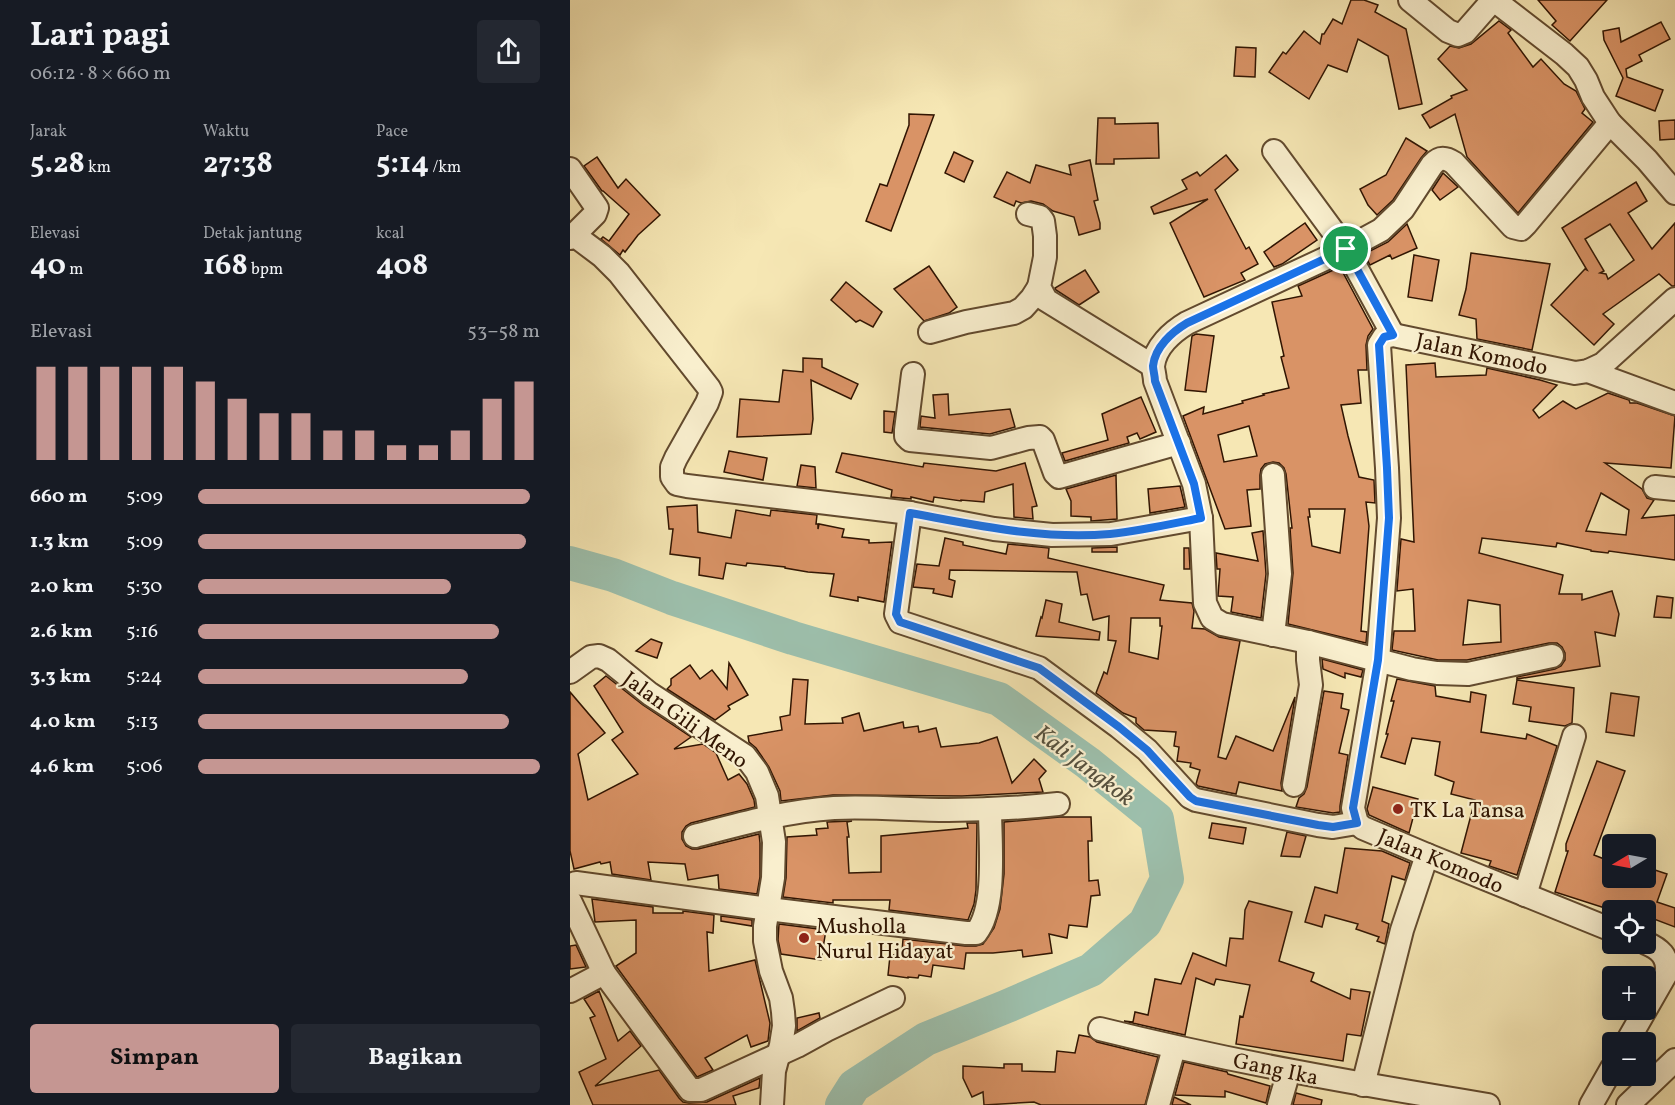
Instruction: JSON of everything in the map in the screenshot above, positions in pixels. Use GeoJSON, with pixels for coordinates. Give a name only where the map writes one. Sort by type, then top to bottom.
{"type":"FeatureCollection","features":[{"type":"Feature","properties":{"kind":"street"},"geometry":{"type":"LineString","coordinates":[[1410,0],[1448,31],[1458,35],[1465,32],[1485,4],[1564,54],[1578,67],[1593,97],[1610,123],[1647,160],[1675,193]]}},
{"type":"Feature","properties":{"kind":"street"},"geometry":{"type":"LineString","coordinates":[[1552,656],[1468,674],[1429,671],[1222,624],[1212,618],[1206,603],[1201,518],[1194,484],[1155,381],[1153,366],[1164,342],[1178,328],[1346,249],[1381,230],[1403,208],[1432,165],[1441,158],[1448,159],[1454,164],[1513,228],[1521,229],[1610,123]]}},
{"type":"Feature","properties":{"kind":"street"},"geometry":{"type":"LineString","coordinates":[[1274,151],[1346,249],[1393,335]]}},
{"type":"Feature","properties":{"kind":"street"},"geometry":{"type":"LineString","coordinates":[[570,169],[597,208],[595,214],[572,237],[602,256],[619,273],[711,392],[672,467],[672,477],[677,484],[910,513],[1023,533],[1111,534],[1201,518]]}},
{"type":"Feature","properties":{"kind":"street"},"geometry":{"type":"LineString","coordinates":[[930,332],[966,322],[1014,313],[1023,308],[1032,298],[1039,287],[1045,258],[1045,236],[1043,221],[1040,217],[1028,214]]}},
{"type":"Feature","properties":{"kind":"street"},"geometry":{"type":"LineString","coordinates":[[1039,287],[1050,303],[1153,366]]}},
{"type":"Feature","properties":{"kind":"street"},"geometry":{"type":"LineString","coordinates":[[1588,371],[1603,364],[1675,299]]}},
{"type":"Feature","properties":{"kind":"street","name":"Jalan Komodo"},"geometry":{"type":"LineString","coordinates":[[1602,926],[1427,855],[1363,828],[1357,823],[1353,808],[1378,660],[1389,518],[1379,345],[1384,337],[1393,335],[1575,373],[1588,371],[1675,403]]}},
{"type":"Feature","properties":{"kind":"street"},"geometry":{"type":"LineString","coordinates":[[913,374],[906,430],[906,436],[910,440],[991,448],[1040,437],[1055,473],[1059,477],[1179,443]]}},
{"type":"Feature","properties":{"kind":"street"},"geometry":{"type":"LineString","coordinates":[[1273,475],[1280,574],[1273,635]]}},
{"type":"Feature","properties":{"kind":"street"},"geometry":{"type":"LineString","coordinates":[[910,513],[896,614],[900,622],[1039,668],[1147,750],[1196,801],[1318,825],[1333,827],[1357,823]]}},
{"type":"Feature","properties":{"kind":"street"},"geometry":{"type":"LineString","coordinates":[[1294,785],[1311,684],[1308,642]]}},
{"type":"Feature","properties":{"kind":"street","name":"Jalan Gili Meno"},"geometry":{"type":"LineString","coordinates":[[570,672],[591,657],[598,656],[608,660],[650,694],[745,756],[757,772],[767,796],[774,842],[774,860],[765,926],[767,956],[781,998],[784,1026],[773,1079],[772,1105]]}},
{"type":"Feature","properties":{"kind":"street"},"geometry":{"type":"LineString","coordinates":[[1525,895],[1574,736]]}},
{"type":"Feature","properties":{"kind":"street"},"geometry":{"type":"LineString","coordinates":[[695,836],[770,817],[832,808],[947,810],[1058,804]]}},
{"type":"Feature","properties":{"kind":"street"},"geometry":{"type":"LineString","coordinates":[[570,885],[576,883],[768,909],[976,933],[981,926],[991,885],[990,809]]}},
{"type":"Feature","properties":{"kind":"street"},"geometry":{"type":"LineString","coordinates":[[1363,1085],[1402,930],[1427,855]]}},
{"type":"Feature","properties":{"kind":"street"},"geometry":{"type":"LineString","coordinates":[[570,901],[604,973],[690,1090],[701,1090],[893,998]]}},
{"type":"Feature","properties":{"kind":"street"},"geometry":{"type":"LineString","coordinates":[[1633,1032],[1666,972],[1667,965],[1664,955],[1656,948]]}},
{"type":"Feature","properties":{"kind":"street"},"geometry":{"type":"LineString","coordinates":[[570,991],[604,973]]}},
{"type":"Feature","properties":{"kind":"street","name":"Gang Ika"},"geometry":{"type":"LineString","coordinates":[[1100,1029],[1174,1048],[1289,1071],[1488,1105]]}},
{"type":"Feature","properties":{"kind":"street"},"geometry":{"type":"LineString","coordinates":[[1158,1105],[1174,1048]]}},
{"type":"Feature","properties":{"kind":"street"},"geometry":{"type":"LineString","coordinates":[[1628,1105],[1675,1060]]}},
{"type":"Feature","properties":{"kind":"street"},"geometry":{"type":"LineString","coordinates":[[1279,1105],[1289,1071]]}},
{"type":"Feature","properties":{"kind":"street"},"geometry":{"type":"LineString","coordinates":[[1591,1105],[1602,1086]]}},
{"type":"Feature","properties":{"kind":"building"},"geometry":{"type":"Polygon","coordinates":[[[1351,0],[1364,0],[1378,5],[1375,12],[1406,29],[1422,104],[1399,109],[1388,56],[1358,39],[1347,72],[1328,65],[1309,99],[1269,72],[1283,52],[1286,54],[1304,31],[1320,44],[1322,34],[1333,19],[1342,24],[1351,0]]]}},
{"type":"Feature","properties":{"kind":"building"},"geometry":{"type":"Polygon","coordinates":[[[1538,0],[1607,0],[1570,41],[1552,25],[1556,21],[1538,0]]]}},
{"type":"Feature","properties":{"kind":"building"},"geometry":{"type":"Polygon","coordinates":[[[1499,21],[1511,30],[1508,33],[1533,67],[1541,59],[1564,84],[1576,91],[1585,109],[1582,113],[1593,122],[1518,213],[1467,157],[1455,114],[1430,128],[1422,115],[1452,98],[1451,96],[1467,90],[1438,59],[1450,46],[1459,48],[1471,44],[1499,21]]]}},
{"type":"Feature","properties":{"kind":"building"},"geometry":{"type":"Polygon","coordinates":[[[1661,22],[1670,39],[1639,55],[1642,61],[1626,69],[1627,77],[1663,90],[1655,111],[1616,96],[1623,78],[1604,40],[1603,31],[1619,28],[1621,42],[1661,22]]]}},
{"type":"Feature","properties":{"kind":"building"},"geometry":{"type":"Polygon","coordinates":[[[1236,47],[1256,48],[1255,77],[1234,76],[1236,47]]]}},
{"type":"Feature","properties":{"kind":"building"},"geometry":{"type":"Polygon","coordinates":[[[909,114],[934,115],[891,231],[866,221],[880,184],[887,186],[909,125],[909,114]]]}},
{"type":"Feature","properties":{"kind":"building"},"geometry":{"type":"Polygon","coordinates":[[[1098,118],[1115,118],[1115,124],[1158,123],[1159,158],[1114,159],[1114,164],[1096,164],[1098,118]]]}},
{"type":"Feature","properties":{"kind":"building"},"geometry":{"type":"Polygon","coordinates":[[[1675,120],[1675,139],[1660,140],[1659,121],[1675,120]]]}},
{"type":"Feature","properties":{"kind":"building"},"geometry":{"type":"Polygon","coordinates":[[[1406,138],[1427,151],[1393,200],[1377,215],[1368,205],[1360,189],[1386,175],[1406,138]]]}},
{"type":"Feature","properties":{"kind":"building"},"geometry":{"type":"Polygon","coordinates":[[[954,152],[973,161],[964,182],[945,173],[954,152]]]}},
{"type":"Feature","properties":{"kind":"building"},"geometry":{"type":"Polygon","coordinates":[[[1226,155],[1238,170],[1215,190],[1246,249],[1249,247],[1258,264],[1241,273],[1245,280],[1204,297],[1170,223],[1208,199],[1154,214],[1151,207],[1187,189],[1182,180],[1197,172],[1200,176],[1226,155]]]}},
{"type":"Feature","properties":{"kind":"building"},"geometry":{"type":"Polygon","coordinates":[[[597,157],[618,188],[626,179],[660,215],[620,255],[601,239],[603,237],[609,241],[629,214],[602,191],[584,166],[597,157]]]}},
{"type":"Feature","properties":{"kind":"building"},"geometry":{"type":"Polygon","coordinates":[[[1090,160],[1098,200],[1094,201],[1100,229],[1079,235],[1074,217],[1031,201],[1021,203],[1016,201],[1014,206],[994,197],[1007,172],[1030,183],[1036,165],[1071,175],[1069,165],[1090,160]]]}},
{"type":"Feature","properties":{"kind":"building"},"geometry":{"type":"Polygon","coordinates":[[[1443,173],[1458,187],[1440,200],[1432,190],[1443,173]]]}},
{"type":"Feature","properties":{"kind":"building"},"geometry":{"type":"Polygon","coordinates":[[[1636,182],[1647,201],[1628,213],[1652,249],[1675,223],[1675,286],[1659,274],[1603,314],[1614,324],[1594,345],[1551,305],[1585,269],[1587,270],[1562,228],[1636,182]],[[1610,224],[1585,239],[1604,271],[1600,273],[1606,274],[1608,279],[1634,260],[1610,224]]]}},
{"type":"Feature","properties":{"kind":"building"},"geometry":{"type":"Polygon","coordinates":[[[1305,223],[1317,240],[1274,267],[1264,252],[1305,223]]]}},
{"type":"Feature","properties":{"kind":"building"},"geometry":{"type":"Polygon","coordinates":[[[1407,224],[1417,248],[1392,259],[1390,255],[1370,265],[1364,254],[1388,242],[1407,224]]]}},
{"type":"Feature","properties":{"kind":"building"},"geometry":{"type":"Polygon","coordinates":[[[1471,253],[1550,264],[1532,350],[1477,339],[1476,319],[1459,315],[1466,289],[1471,253]]]}},
{"type":"Feature","properties":{"kind":"building"},"geometry":{"type":"Polygon","coordinates":[[[1414,255],[1439,260],[1432,301],[1408,297],[1414,255]]]}},
{"type":"Feature","properties":{"kind":"building"},"geometry":{"type":"Polygon","coordinates":[[[929,266],[957,307],[949,313],[924,321],[894,289],[929,266]]]}},
{"type":"Feature","properties":{"kind":"building"},"geometry":{"type":"Polygon","coordinates":[[[1340,267],[1373,329],[1366,345],[1367,370],[1358,370],[1361,403],[1341,405],[1359,477],[1374,480],[1375,503],[1366,502],[1369,526],[1361,631],[1367,632],[1366,643],[1288,624],[1293,573],[1290,528],[1292,528],[1284,468],[1279,463],[1265,464],[1261,469],[1260,489],[1247,490],[1251,526],[1225,529],[1183,416],[1204,407],[1203,414],[1289,388],[1281,357],[1284,356],[1272,302],[1302,296],[1298,286],[1340,267]],[[1249,426],[1218,435],[1224,462],[1257,456],[1249,426]],[[1309,509],[1312,546],[1340,553],[1345,509],[1309,509]]]}},
{"type":"Feature","properties":{"kind":"building"},"geometry":{"type":"Polygon","coordinates":[[[1085,270],[1099,292],[1079,305],[1055,288],[1085,270]]]}},
{"type":"Feature","properties":{"kind":"building"},"geometry":{"type":"Polygon","coordinates":[[[846,282],[882,312],[873,327],[860,320],[856,322],[831,300],[846,282]]]}},
{"type":"Feature","properties":{"kind":"building"},"geometry":{"type":"Polygon","coordinates":[[[1196,334],[1214,336],[1206,392],[1185,390],[1192,336],[1196,334]]]}},
{"type":"Feature","properties":{"kind":"building"},"geometry":{"type":"Polygon","coordinates":[[[803,358],[822,359],[822,367],[858,384],[851,399],[811,380],[813,419],[811,434],[737,437],[740,399],[779,402],[783,370],[803,372],[803,358]]]}},
{"type":"Feature","properties":{"kind":"building"},"geometry":{"type":"Polygon","coordinates":[[[1435,363],[1436,377],[1486,375],[1487,368],[1557,385],[1533,410],[1539,418],[1563,401],[1576,409],[1608,393],[1629,400],[1630,403],[1637,403],[1675,416],[1671,468],[1605,463],[1642,489],[1647,498],[1654,500],[1642,518],[1675,515],[1675,560],[1609,551],[1608,553],[1591,551],[1557,543],[1556,547],[1482,538],[1479,553],[1563,575],[1559,594],[1582,594],[1582,600],[1612,591],[1619,614],[1615,636],[1595,632],[1600,666],[1517,679],[1517,677],[1561,666],[1565,660],[1565,653],[1557,643],[1467,660],[1438,660],[1392,650],[1394,631],[1415,631],[1413,589],[1397,591],[1401,539],[1414,542],[1406,365],[1435,363]],[[1601,493],[1586,531],[1626,535],[1629,510],[1601,493]],[[1468,600],[1463,645],[1501,642],[1500,605],[1468,600]]]}},
{"type":"Feature","properties":{"kind":"building"},"geometry":{"type":"Polygon","coordinates":[[[948,394],[949,415],[1010,409],[1015,427],[990,434],[920,427],[921,416],[935,418],[933,395],[948,394]]]}},
{"type":"Feature","properties":{"kind":"building"},"geometry":{"type":"Polygon","coordinates":[[[1141,397],[1156,432],[1140,439],[1137,433],[1127,437],[1129,443],[1065,461],[1062,453],[1108,440],[1102,414],[1141,397]]]}},
{"type":"Feature","properties":{"kind":"building"},"geometry":{"type":"Polygon","coordinates":[[[884,411],[895,412],[892,433],[884,432],[884,411]]]}},
{"type":"Feature","properties":{"kind":"building"},"geometry":{"type":"Polygon","coordinates":[[[729,451],[767,458],[763,480],[724,472],[729,451]]]}},
{"type":"Feature","properties":{"kind":"building"},"geometry":{"type":"Polygon","coordinates":[[[842,453],[923,467],[924,463],[996,471],[1025,463],[1037,506],[1032,507],[1033,519],[1014,517],[1013,484],[985,492],[984,502],[934,497],[933,502],[911,497],[911,499],[891,497],[892,490],[836,472],[842,453]]]}},
{"type":"Feature","properties":{"kind":"building"},"geometry":{"type":"Polygon","coordinates":[[[801,465],[815,467],[816,488],[797,486],[801,465]]]}},
{"type":"Feature","properties":{"kind":"building"},"geometry":{"type":"Polygon","coordinates":[[[1116,475],[1117,519],[1091,521],[1091,517],[1071,516],[1071,501],[1066,489],[1116,475]]]}},
{"type":"Feature","properties":{"kind":"building"},"geometry":{"type":"Polygon","coordinates":[[[1180,486],[1185,507],[1150,513],[1148,489],[1180,486]]]}},
{"type":"Feature","properties":{"kind":"building"},"geometry":{"type":"Polygon","coordinates":[[[697,505],[698,532],[731,538],[736,510],[770,516],[771,510],[817,515],[818,529],[819,524],[844,529],[842,537],[869,540],[869,543],[892,542],[884,602],[858,597],[858,601],[830,596],[834,574],[747,563],[746,566],[726,563],[723,579],[699,575],[700,558],[670,554],[673,529],[669,529],[667,507],[697,505]]]}},
{"type":"Feature","properties":{"kind":"building"},"geometry":{"type":"Polygon","coordinates":[[[1263,531],[1266,574],[1261,618],[1231,612],[1233,597],[1218,596],[1220,569],[1217,569],[1216,553],[1258,561],[1252,533],[1263,531]]]}},
{"type":"Feature","properties":{"kind":"building"},"geometry":{"type":"Polygon","coordinates":[[[945,538],[963,542],[963,545],[1006,554],[1008,544],[1049,548],[1048,558],[1164,585],[1160,600],[1192,603],[1194,611],[1192,628],[1205,629],[1219,637],[1240,641],[1218,757],[1226,759],[1236,736],[1273,751],[1295,697],[1281,783],[1282,791],[1239,782],[1236,794],[1198,786],[1196,784],[1200,770],[1190,767],[1191,763],[1177,761],[1179,747],[1174,746],[1176,732],[1144,730],[1136,723],[1136,718],[1123,713],[1096,693],[1104,672],[1107,674],[1116,641],[1108,640],[1109,616],[1093,620],[1087,594],[1081,595],[1077,572],[950,570],[949,579],[955,581],[952,597],[933,593],[934,589],[913,587],[917,564],[939,566],[945,538]],[[1131,618],[1129,652],[1158,659],[1162,626],[1160,626],[1160,618],[1131,618]]]}},
{"type":"Feature","properties":{"kind":"building"},"geometry":{"type":"Polygon","coordinates":[[[1117,547],[1117,552],[1092,552],[1092,548],[1117,547]]]}},
{"type":"Feature","properties":{"kind":"building"},"geometry":{"type":"Polygon","coordinates":[[[1184,548],[1189,548],[1190,569],[1184,569],[1184,548]]]}},
{"type":"Feature","properties":{"kind":"building"},"geometry":{"type":"Polygon","coordinates":[[[1657,596],[1673,598],[1671,618],[1654,617],[1657,596]]]}},
{"type":"Feature","properties":{"kind":"building"},"geometry":{"type":"Polygon","coordinates":[[[1046,600],[1062,604],[1059,622],[1100,632],[1099,640],[1036,636],[1046,600]]]}},
{"type":"Feature","properties":{"kind":"building"},"geometry":{"type":"Polygon","coordinates":[[[651,639],[662,643],[657,658],[636,651],[651,639]]]}},
{"type":"Feature","properties":{"kind":"building"},"geometry":{"type":"Polygon","coordinates":[[[1322,659],[1363,670],[1361,677],[1345,673],[1345,678],[1323,669],[1322,659]]]}},
{"type":"Feature","properties":{"kind":"building"},"geometry":{"type":"Polygon","coordinates":[[[729,663],[748,695],[728,706],[730,709],[715,720],[667,689],[671,685],[671,679],[690,665],[700,679],[712,670],[727,689],[729,663]]]}},
{"type":"Feature","properties":{"kind":"building"},"geometry":{"type":"Polygon","coordinates":[[[606,676],[643,705],[691,737],[674,749],[703,744],[716,753],[728,780],[739,774],[747,784],[755,807],[691,823],[682,832],[682,839],[686,846],[698,849],[759,834],[760,877],[757,894],[719,889],[718,875],[688,880],[685,864],[648,862],[651,880],[612,874],[610,862],[601,864],[600,862],[574,869],[570,851],[570,692],[605,733],[578,754],[588,800],[638,774],[612,740],[623,732],[594,686],[606,676]]]}},
{"type":"Feature","properties":{"kind":"building"},"geometry":{"type":"Polygon","coordinates":[[[793,679],[808,680],[805,724],[843,723],[842,718],[859,713],[864,731],[903,722],[904,728],[918,726],[919,732],[936,728],[941,747],[979,743],[997,737],[1012,783],[1034,759],[1046,771],[1039,779],[1043,792],[962,796],[833,795],[781,801],[780,791],[769,767],[749,742],[748,736],[782,730],[780,717],[790,715],[793,679]]]}},
{"type":"Feature","properties":{"kind":"building"},"geometry":{"type":"Polygon","coordinates":[[[1397,679],[1435,686],[1436,696],[1470,702],[1471,692],[1486,695],[1481,732],[1526,739],[1527,734],[1557,746],[1517,875],[1489,866],[1491,861],[1461,853],[1475,800],[1451,794],[1454,782],[1435,775],[1440,742],[1412,738],[1405,764],[1381,757],[1388,734],[1386,734],[1394,701],[1391,701],[1397,679]]]}},
{"type":"Feature","properties":{"kind":"building"},"geometry":{"type":"Polygon","coordinates":[[[1517,680],[1574,688],[1572,723],[1565,726],[1529,721],[1531,707],[1513,704],[1517,680]]]}},
{"type":"Feature","properties":{"kind":"building"},"geometry":{"type":"Polygon","coordinates":[[[1324,691],[1343,694],[1341,708],[1349,710],[1339,753],[1348,755],[1340,812],[1333,813],[1296,807],[1307,787],[1324,691]]]}},
{"type":"Feature","properties":{"kind":"building"},"geometry":{"type":"Polygon","coordinates":[[[1611,693],[1639,697],[1634,736],[1606,732],[1611,693]]]}},
{"type":"Feature","properties":{"kind":"building"},"geometry":{"type":"Polygon","coordinates":[[[1597,761],[1625,771],[1594,855],[1602,858],[1602,888],[1656,888],[1656,870],[1667,874],[1657,902],[1675,908],[1675,927],[1656,920],[1656,900],[1602,900],[1602,907],[1555,892],[1568,851],[1566,851],[1566,844],[1597,761]]]}},
{"type":"Feature","properties":{"kind":"building"},"geometry":{"type":"Polygon","coordinates":[[[1373,787],[1418,799],[1409,833],[1369,815],[1367,809],[1373,787]]]}},
{"type":"Feature","properties":{"kind":"building"},"geometry":{"type":"Polygon","coordinates":[[[1091,817],[1092,841],[1088,841],[1089,881],[1098,880],[1100,895],[1091,896],[1087,927],[1069,925],[1067,938],[1049,934],[1052,953],[1023,957],[1022,950],[966,953],[964,969],[933,965],[931,977],[919,975],[918,978],[908,978],[888,975],[890,956],[902,952],[903,939],[965,946],[983,944],[994,928],[1000,909],[1004,874],[1004,822],[1091,817]]]}},
{"type":"Feature","properties":{"kind":"building"},"geometry":{"type":"Polygon","coordinates":[[[852,821],[847,822],[849,873],[881,872],[881,836],[968,828],[967,823],[977,823],[976,890],[968,920],[889,910],[890,900],[833,900],[833,903],[783,897],[787,837],[817,835],[816,829],[828,828],[827,822],[852,821]]]}},
{"type":"Feature","properties":{"kind":"building"},"geometry":{"type":"Polygon","coordinates":[[[1212,823],[1246,828],[1243,844],[1209,838],[1212,823]]]}},
{"type":"Feature","properties":{"kind":"building"},"geometry":{"type":"Polygon","coordinates":[[[1287,832],[1306,836],[1300,857],[1281,856],[1287,832]]]}},
{"type":"Feature","properties":{"kind":"building"},"geometry":{"type":"Polygon","coordinates":[[[1345,848],[1382,851],[1410,863],[1405,880],[1392,876],[1382,921],[1389,924],[1385,944],[1377,941],[1379,937],[1356,929],[1358,924],[1325,915],[1322,927],[1305,922],[1315,887],[1337,893],[1345,848]]]}},
{"type":"Feature","properties":{"kind":"building"},"geometry":{"type":"Polygon","coordinates":[[[592,899],[653,907],[653,913],[683,913],[683,911],[714,915],[713,933],[707,932],[709,971],[755,960],[770,1023],[768,1041],[751,1047],[747,1035],[705,1058],[713,1070],[697,1077],[616,966],[636,953],[636,920],[595,922],[592,899]]]}},
{"type":"Feature","properties":{"kind":"building"},"geometry":{"type":"Polygon","coordinates":[[[1249,901],[1292,912],[1279,961],[1314,973],[1311,981],[1350,999],[1351,989],[1370,992],[1361,1036],[1347,1034],[1343,1061],[1236,1044],[1240,1016],[1243,1017],[1250,985],[1216,979],[1214,985],[1196,978],[1185,1035],[1124,1021],[1133,1022],[1135,1012],[1148,1015],[1155,979],[1181,984],[1193,953],[1226,966],[1230,938],[1243,939],[1245,910],[1249,901]]]}},
{"type":"Feature","properties":{"kind":"building"},"geometry":{"type":"Polygon","coordinates":[[[721,916],[752,920],[752,926],[721,921],[721,916]]]}},
{"type":"Feature","properties":{"kind":"building"},"geometry":{"type":"Polygon","coordinates":[[[779,924],[826,930],[821,960],[781,954],[778,940],[779,924]]]}},
{"type":"Feature","properties":{"kind":"building"},"geometry":{"type":"Polygon","coordinates":[[[576,945],[586,967],[570,969],[570,946],[576,945]]]}},
{"type":"Feature","properties":{"kind":"building"},"geometry":{"type":"Polygon","coordinates":[[[599,991],[618,1041],[630,1031],[641,1046],[595,1086],[659,1070],[683,1102],[707,1102],[760,1078],[759,1088],[733,1096],[736,1105],[593,1105],[579,1072],[606,1059],[590,1018],[595,1016],[584,999],[599,991]]]}},
{"type":"Feature","properties":{"kind":"building"},"geometry":{"type":"Polygon","coordinates":[[[819,1013],[820,1018],[797,1031],[797,1018],[819,1013]]]}},
{"type":"Feature","properties":{"kind":"building"},"geometry":{"type":"Polygon","coordinates":[[[1079,1035],[1090,1037],[1097,1042],[1158,1057],[1145,1105],[1041,1105],[1034,1102],[984,1105],[983,1092],[972,1097],[963,1078],[963,1066],[1004,1068],[1004,1064],[1022,1064],[1022,1071],[1055,1072],[1057,1051],[1075,1053],[1079,1035]]]}},
{"type":"Feature","properties":{"kind":"building"},"geometry":{"type":"Polygon","coordinates":[[[1184,1062],[1227,1072],[1270,1086],[1266,1103],[1225,1091],[1225,1097],[1175,1095],[1184,1062]]]}},
{"type":"Feature","properties":{"kind":"building"},"geometry":{"type":"Polygon","coordinates":[[[1296,1093],[1322,1100],[1321,1105],[1293,1105],[1296,1093]]]}},
{"type":"Feature","properties":{"kind":"building"},"geometry":{"type":"Polygon","coordinates":[[[1174,1097],[1191,1105],[1172,1105],[1174,1097]]]}},
{"type":"Feature","properties":{"kind":"waterway","name":"Kali Jangkok"},"geometry":{"type":"LineString","coordinates":[[570,563],[613,575],[672,598],[793,638],[999,699],[1088,763],[1157,819],[1167,879],[1145,923],[1091,970],[926,1039],[854,1086],[842,1105]]}},
{"type":"Feature","properties":{"kind":"place","name":"TK La Tansa"},"geometry":{"type":"Point","coordinates":[1398,809]}},
{"type":"Feature","properties":{"kind":"place","name":"Musholla Nurul Hidayat"},"geometry":{"type":"Point","coordinates":[804,938]}},
{"type":"Feature","properties":{"kind":"route"},"geometry":{"type":"LineString","coordinates":[[1346,249],[1393,335],[1384,337],[1379,345],[1389,518],[1378,660],[1353,808],[1357,823],[1333,827],[1318,825],[1196,801],[1147,750],[1039,668],[900,622],[896,614],[910,513],[994,529],[1052,535],[1111,534],[1201,518],[1186,459],[1155,381],[1153,366],[1159,351],[1164,342],[1178,328],[1187,323],[1346,249]]}}]}
